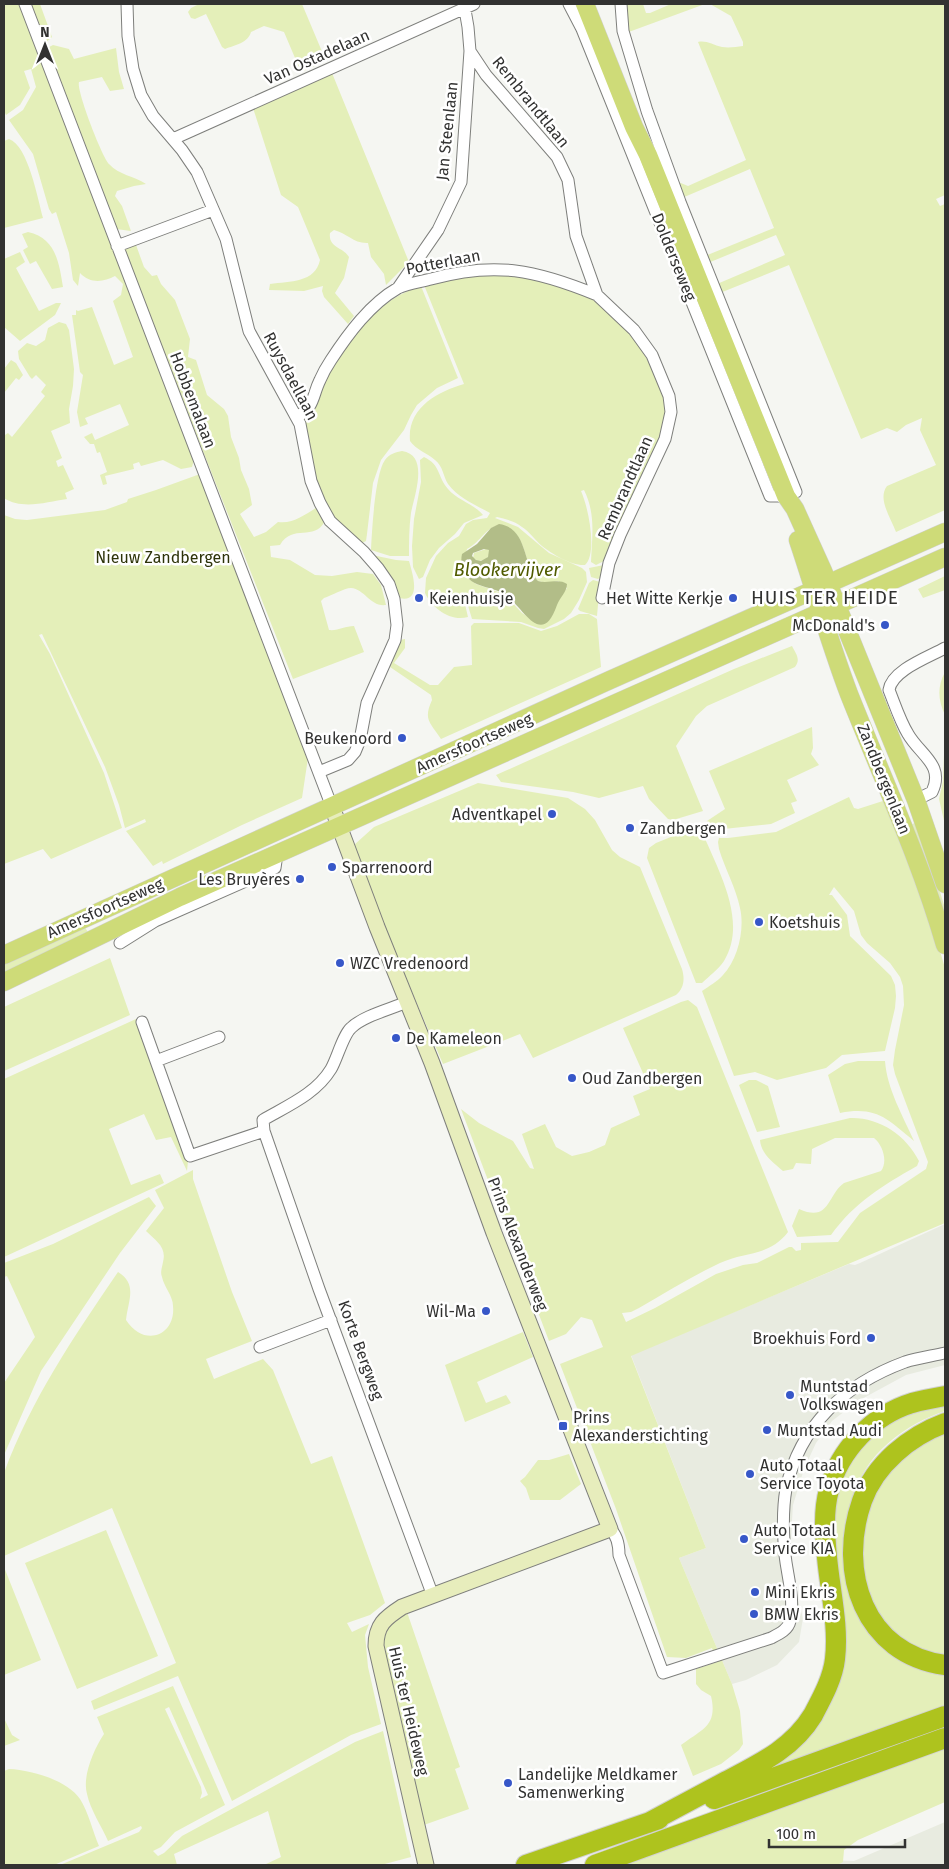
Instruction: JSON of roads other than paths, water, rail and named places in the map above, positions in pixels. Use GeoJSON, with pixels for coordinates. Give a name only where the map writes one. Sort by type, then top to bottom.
{"type":"FeatureCollection","features":[{"type":"Feature","properties":{"kind":"highway"},"geometry":{"type":"LineString","coordinates":[[648,1823],[773,1756],[794,1739],[812,1716],[828,1684],[835,1661],[837,1641],[827,1558],[825,1523],[828,1491],[836,1469],[867,1428],[911,1403],[945,1396]]}},
{"type":"Feature","properties":{"kind":"highway"},"geometry":{"type":"LineString","coordinates":[[945,1423],[924,1431],[913,1438],[880,1470],[862,1500],[855,1529],[854,1547],[857,1588],[866,1610],[880,1633],[903,1652],[930,1663],[945,1665]]}},
{"type":"Feature","properties":{"kind":"highway"},"geometry":{"type":"LineString","coordinates":[[526,1865],[945,1716]]}},
{"type":"Feature","properties":{"kind":"highway"},"geometry":{"type":"LineString","coordinates":[[595,1865],[945,1738]]}},
{"type":"Feature","properties":{"kind":"main road","name":"Dolderseweg"},"geometry":{"type":"LineString","coordinates":[[585,4],[786,496],[795,508],[829,610]]}},
{"type":"Feature","properties":{"kind":"main road","name":"Dolderseweg"},"geometry":{"type":"LineString","coordinates":[[597,4],[627,77],[641,123],[648,155]]}},
{"type":"Feature","properties":{"kind":"main road","name":"Amersfoortseweg"},"geometry":{"type":"LineString","coordinates":[[4,955],[610,680],[945,532]]}},
{"type":"Feature","properties":{"kind":"main road","name":"Amersfoortseweg"},"geometry":{"type":"LineString","coordinates":[[4,982],[121,924],[945,558]]}},
{"type":"Feature","properties":{"kind":"main road","name":"Zandbergenlaan"},"geometry":{"type":"LineString","coordinates":[[829,610],[916,800],[945,884]]}},
{"type":"Feature","properties":{"kind":"main road","name":"Zandbergenlaan"},"geometry":{"type":"LineString","coordinates":[[829,610],[848,692],[933,904],[945,945]]}},
{"type":"Feature","properties":{"kind":"main road"},"geometry":{"type":"LineString","coordinates":[[896,808],[916,800]]}},
{"type":"Feature","properties":{"kind":"street","name":"Hobbemalaan"},"geometry":{"type":"LineString","coordinates":[[25,4],[311,757],[332,806]]}},
{"type":"Feature","properties":{"kind":"street","name":"Dolderseweg"},"geometry":{"type":"LineString","coordinates":[[569,4],[582,29],[770,496],[786,496],[796,492],[680,202],[646,111],[623,31],[621,4]]}},
{"type":"Feature","properties":{"kind":"street","name":"Rembrandtlaan"},"geometry":{"type":"LineString","coordinates":[[468,5],[470,51],[486,75],[557,157],[568,180],[576,236],[597,295],[634,330],[652,355],[665,384],[671,412],[665,439],[620,535],[609,563],[602,598]]}},
{"type":"Feature","properties":{"kind":"street","name":"Van Ostadelaan"},"geometry":{"type":"LineString","coordinates":[[173,139],[468,5]]}},
{"type":"Feature","properties":{"kind":"street","name":"Ruysdaellaan"},"geometry":{"type":"LineString","coordinates":[[129,6],[128,36],[132,69],[141,95],[153,116],[173,139],[197,172],[214,210],[226,240],[249,331],[297,417],[303,432],[311,481],[320,503],[330,521],[364,552],[389,584],[395,606],[397,625],[395,640],[367,703],[360,740],[355,752],[348,760],[319,772]]}},
{"type":"Feature","properties":{"kind":"street","name":"Jan Steenlaan"},"geometry":{"type":"LineString","coordinates":[[398,288],[438,230],[461,182],[470,51]]}},
{"type":"Feature","properties":{"kind":"street"},"geometry":{"type":"LineString","coordinates":[[117,246],[214,210]]}},
{"type":"Feature","properties":{"kind":"street","name":"Potterlaan"},"geometry":{"type":"LineString","coordinates":[[297,417],[310,407],[319,380],[345,340],[371,310],[398,288],[449,274],[471,270],[502,269],[520,270],[547,276],[597,295]]}},
{"type":"Feature","properties":{"kind":"street"},"geometry":{"type":"LineString","coordinates":[[916,800],[932,792],[936,778],[935,771],[908,735],[889,690],[890,684],[896,676],[908,668],[945,648]]}},
{"type":"Feature","properties":{"kind":"street","name":"Prins Alexanderweg"},"geometry":{"type":"LineString","coordinates":[[332,806],[377,927],[432,1063],[497,1242],[610,1529],[619,1547],[620,1555],[663,1673],[772,1638],[783,1632],[790,1623],[792,1605],[784,1551],[783,1522],[786,1490],[796,1457],[813,1427],[837,1400],[865,1379],[905,1362],[945,1353]]}},
{"type":"Feature","properties":{"kind":"street","name":"Amersfoortseweg"},"geometry":{"type":"LineString","coordinates":[[120,943],[155,920],[275,868],[277,854]]}},
{"type":"Feature","properties":{"kind":"street"},"geometry":{"type":"LineString","coordinates":[[142,1022],[190,1156],[264,1131],[263,1120],[311,1092],[323,1081],[331,1069],[350,1028],[363,1020],[408,1002]]}},
{"type":"Feature","properties":{"kind":"street"},"geometry":{"type":"LineString","coordinates":[[156,1060],[219,1037]]}},
{"type":"Feature","properties":{"kind":"street","name":"Korte Bergweg"},"geometry":{"type":"LineString","coordinates":[[264,1131],[331,1320],[433,1596]]}},
{"type":"Feature","properties":{"kind":"street"},"geometry":{"type":"LineString","coordinates":[[260,1347],[331,1320]]}},
{"type":"Feature","properties":{"kind":"street"},"geometry":{"type":"LineString","coordinates":[[433,1596],[610,1529]]}},
{"type":"Feature","properties":{"kind":"street","name":"Huis ter Heideweg"},"geometry":{"type":"LineString","coordinates":[[424,1860],[376,1646],[376,1634],[381,1624],[390,1615],[402,1607],[433,1596]]}},
{"type":"Feature","properties":{"kind":"water","name":"Blookervijver"},"geometry":{"type":"Polygon","coordinates":[[[499,524],[515,532],[520,539],[533,574],[538,581],[560,581],[567,584],[566,590],[551,618],[545,624],[538,624],[531,620],[504,594],[475,583],[466,575],[461,560],[462,554],[477,544],[491,528],[499,524]],[[484,549],[473,553],[472,556],[476,560],[481,561],[488,557],[489,550],[484,549]]]}},
{"type":"Feature","properties":{"kind":"place","name":"Keienhuisje"},"geometry":{"type":"Point","coordinates":[419,598]}},
{"type":"Feature","properties":{"kind":"place","name":"Het Witte Kerkje"},"geometry":{"type":"Point","coordinates":[733,598]}},
{"type":"Feature","properties":{"kind":"place","name":"McDonald's"},"geometry":{"type":"Point","coordinates":[885,625]}},
{"type":"Feature","properties":{"kind":"place","name":"Beukenoord"},"geometry":{"type":"Point","coordinates":[402,738]}},
{"type":"Feature","properties":{"kind":"place","name":"Adventkapel"},"geometry":{"type":"Point","coordinates":[552,814]}},
{"type":"Feature","properties":{"kind":"place","name":"Zandbergen"},"geometry":{"type":"Point","coordinates":[630,828]}},
{"type":"Feature","properties":{"kind":"place","name":"Sparrenoord"},"geometry":{"type":"Point","coordinates":[332,867]}},
{"type":"Feature","properties":{"kind":"place","name":"Les Bruyères"},"geometry":{"type":"Point","coordinates":[300,879]}},
{"type":"Feature","properties":{"kind":"place","name":"Koetshuis"},"geometry":{"type":"Point","coordinates":[759,922]}},
{"type":"Feature","properties":{"kind":"place","name":"WZC Vredenoord"},"geometry":{"type":"Point","coordinates":[340,963]}},
{"type":"Feature","properties":{"kind":"place","name":"De Kameleon"},"geometry":{"type":"Point","coordinates":[396,1038]}},
{"type":"Feature","properties":{"kind":"place","name":"Oud Zandbergen"},"geometry":{"type":"Point","coordinates":[572,1078]}},
{"type":"Feature","properties":{"kind":"place","name":"Wil-Ma"},"geometry":{"type":"Point","coordinates":[486,1311]}},
{"type":"Feature","properties":{"kind":"place","name":"Broekhuis Ford"},"geometry":{"type":"Point","coordinates":[871,1338]}},
{"type":"Feature","properties":{"kind":"place","name":"Muntstad Volkswagen"},"geometry":{"type":"Point","coordinates":[790,1395]}},
{"type":"Feature","properties":{"kind":"place","name":"Prins Alexanderstichting"},"geometry":{"type":"Point","coordinates":[563,1426]}},
{"type":"Feature","properties":{"kind":"place","name":"Muntstad Audi"},"geometry":{"type":"Point","coordinates":[767,1430]}},
{"type":"Feature","properties":{"kind":"place","name":"Auto Totaal Service Toyota"},"geometry":{"type":"Point","coordinates":[750,1474]}},
{"type":"Feature","properties":{"kind":"place","name":"Auto Totaal Service KIA"},"geometry":{"type":"Point","coordinates":[744,1539]}},
{"type":"Feature","properties":{"kind":"place","name":"Mini Ekris"},"geometry":{"type":"Point","coordinates":[755,1592]}},
{"type":"Feature","properties":{"kind":"place","name":"BMW Ekris"},"geometry":{"type":"Point","coordinates":[754,1614]}},
{"type":"Feature","properties":{"kind":"place","name":"Landelijke Meldkamer Samenwerking"},"geometry":{"type":"Point","coordinates":[508,1783]}},
{"type":"Feature","properties":{"kind":"district","name":"HUIS TER HEIDE"},"geometry":{"type":"Point","coordinates":[825,597]}},
{"type":"Feature","properties":{"kind":"park label","name":"Nieuw Zandbergen"},"geometry":{"type":"Point","coordinates":[163,557]}}]}
